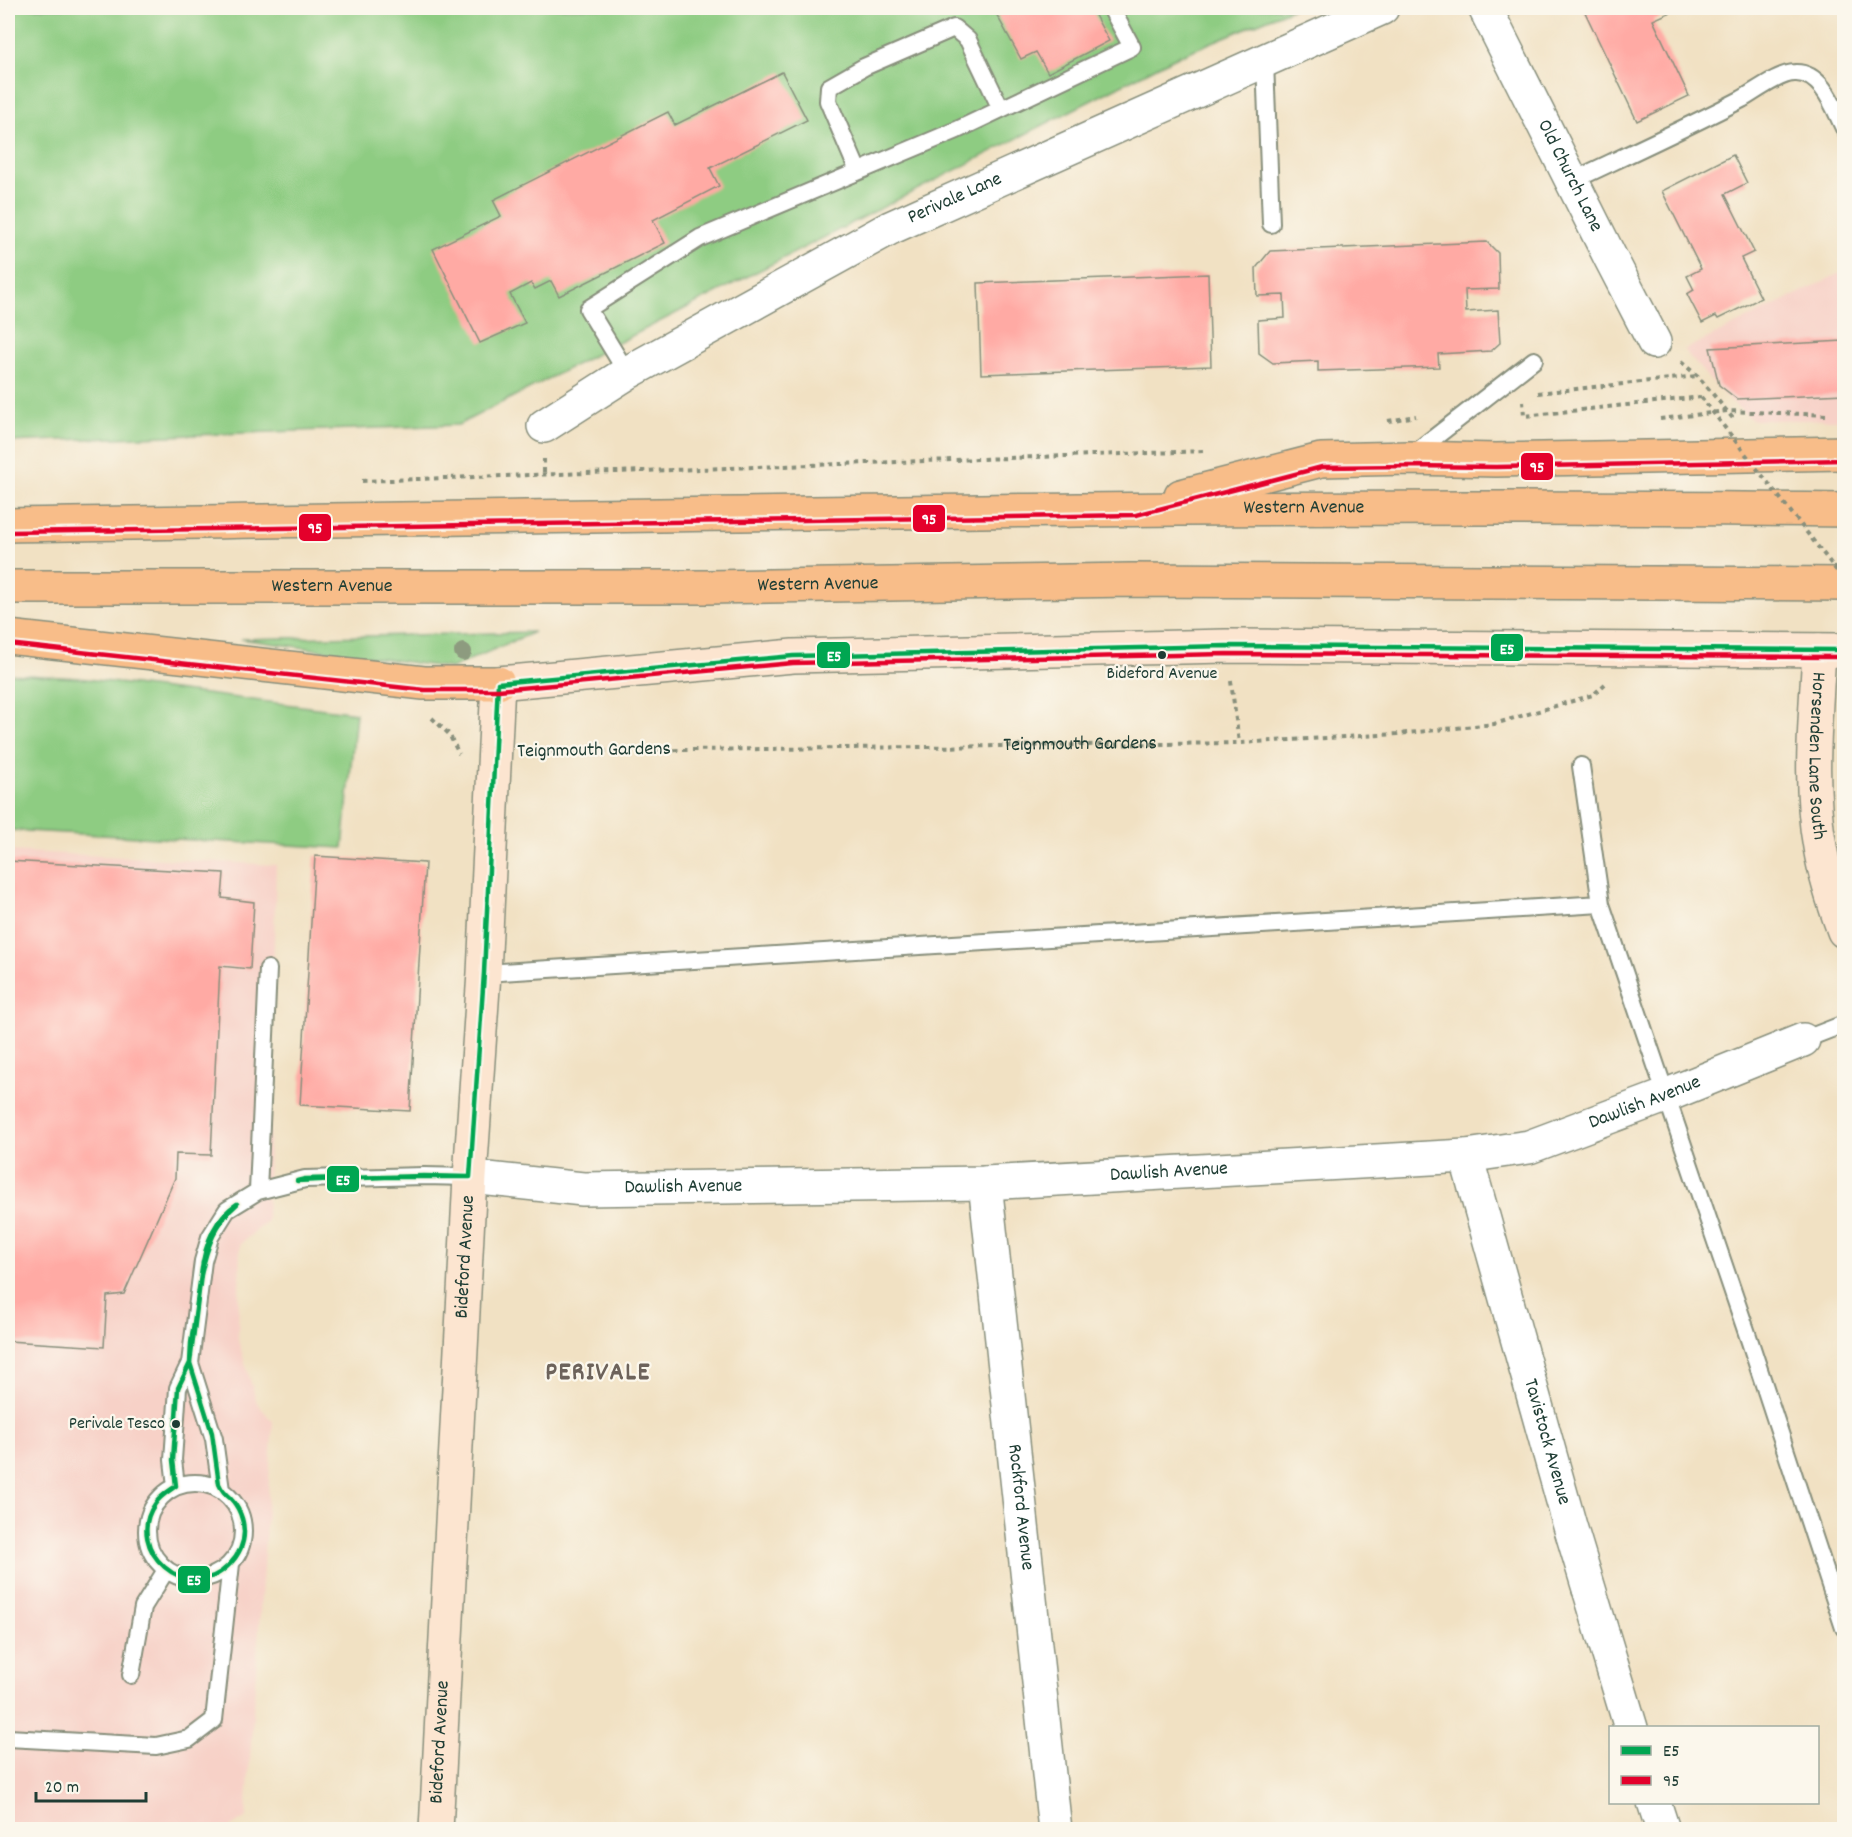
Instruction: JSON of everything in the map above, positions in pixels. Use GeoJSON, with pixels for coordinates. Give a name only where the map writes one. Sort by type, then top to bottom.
{"type":"FeatureCollection","features":[{"type":"Feature","properties":{"kind":"highway"},"geometry":{"type":"LineString","coordinates":[[1136,508],[1321,460],[1409,458],[1496,460],[1845,453]]}},
{"type":"Feature","properties":{"kind":"highway","name":"Western Avenue"},"geometry":{"type":"LineString","coordinates":[[8,525],[1136,508],[1645,507],[1845,510]]}},
{"type":"Feature","properties":{"kind":"highway","name":"Western Avenue"},"geometry":{"type":"LineString","coordinates":[[8,587],[708,587],[1131,580],[1845,582]]}},
{"type":"Feature","properties":{"kind":"highway"},"geometry":{"type":"LineString","coordinates":[[8,636],[424,683],[498,683]]}},
{"type":"Feature","properties":{"kind":"street","name":"Perivale Lane"},"geometry":{"type":"LineString","coordinates":[[544,426],[627,373],[890,228],[1382,8]]}},
{"type":"Feature","properties":{"kind":"street","name":"Old Church Lane"},"geometry":{"type":"LineString","coordinates":[[1485,8],[1654,342]]}},
{"type":"Feature","properties":{"kind":"street"},"geometry":{"type":"LineString","coordinates":[[498,683],[793,656],[1227,646],[1832,650]]}},
{"type":"Feature","properties":{"kind":"street","name":"Horsenden Lane South"},"geometry":{"type":"LineString","coordinates":[[1832,650],[1814,789],[1820,847],[1833,900],[1845,931]]}},
{"type":"Feature","properties":{"kind":"street","name":"Bideford Avenue"},"geometry":{"type":"LineString","coordinates":[[436,1830],[498,683]]}},
{"type":"Feature","properties":{"kind":"street","name":"Dawlish Avenue"},"geometry":{"type":"LineString","coordinates":[[470,1177],[583,1189],[985,1183],[1466,1156],[1529,1147],[1665,1096],[1803,1040]]}},
{"type":"Feature","properties":{"kind":"street","name":"Tavistock Avenue"},"geometry":{"type":"LineString","coordinates":[[1466,1156],[1570,1526],[1630,1726]]}},
{"type":"Feature","properties":{"kind":"street","name":"Rockford Avenue"},"geometry":{"type":"LineString","coordinates":[[985,1183],[1055,1830]]}},
{"type":"Feature","properties":{"kind":"street"},"geometry":{"type":"LineString","coordinates":[[1654,1804],[1663,1830]]}},
{"type":"Feature","properties":{"kind":"lane"},"geometry":{"type":"LineString","coordinates":[[627,373],[588,309],[700,237],[957,130],[1132,47],[1111,8]]}},
{"type":"Feature","properties":{"kind":"lane"},"geometry":{"type":"LineString","coordinates":[[858,171],[828,101],[829,87],[864,67],[954,28],[968,40],[1001,109]]}},
{"type":"Feature","properties":{"kind":"lane"},"geometry":{"type":"LineString","coordinates":[[1265,61],[1270,224]]}},
{"type":"Feature","properties":{"kind":"lane"},"geometry":{"type":"LineString","coordinates":[[1572,181],[1733,103],[1776,79],[1795,73],[1814,78],[1828,96],[1845,128]]}},
{"type":"Feature","properties":{"kind":"lane"},"geometry":{"type":"LineString","coordinates":[[1409,458],[1534,360]]}},
{"type":"Feature","properties":{"kind":"lane"},"geometry":{"type":"LineString","coordinates":[[1581,765],[1601,904],[1845,1628]]}},
{"type":"Feature","properties":{"kind":"lane"},"geometry":{"type":"LineString","coordinates":[[484,973],[1601,904]]}},
{"type":"Feature","properties":{"kind":"lane"},"geometry":{"type":"LineString","coordinates":[[258,1191],[268,969]]}},
{"type":"Feature","properties":{"kind":"lane","name":"Dawlish Avenue"},"geometry":{"type":"LineString","coordinates":[[1803,1040],[1845,1024]]}},
{"type":"Feature","properties":{"kind":"lane"},"geometry":{"type":"LineString","coordinates":[[176,1486],[173,1460],[178,1388],[190,1363],[203,1261],[210,1237],[227,1210],[258,1191],[305,1179],[470,1177]]}},
{"type":"Feature","properties":{"kind":"lane"},"geometry":{"type":"LineString","coordinates":[[190,1363],[214,1439],[221,1490]]}},
{"type":"Feature","properties":{"kind":"lane"},"geometry":{"type":"LineString","coordinates":[[192,1482],[221,1490],[233,1502],[241,1516],[244,1533],[240,1550],[231,1564],[218,1574],[198,1580],[181,1578],[166,1570],[153,1557],[147,1540],[147,1524],[152,1507],[176,1486],[192,1482]]}},
{"type":"Feature","properties":{"kind":"lane"},"geometry":{"type":"LineString","coordinates":[[8,1738],[156,1746],[189,1739],[214,1720],[231,1564]]}},
{"type":"Feature","properties":{"kind":"lane"},"geometry":{"type":"LineString","coordinates":[[131,1675],[143,1607],[166,1570]]}},
{"type":"Feature","properties":{"kind":"path"},"geometry":{"type":"LineString","coordinates":[[1534,393],[1698,376],[1762,453]]}},
{"type":"Feature","properties":{"kind":"path"},"geometry":{"type":"LineString","coordinates":[[1522,395],[1524,416],[1701,398],[1845,582]]}},
{"type":"Feature","properties":{"kind":"path"},"geometry":{"type":"LineString","coordinates":[[1382,422],[1417,416]]}},
{"type":"Feature","properties":{"kind":"path"},"geometry":{"type":"LineString","coordinates":[[353,482],[1209,451]]}},
{"type":"Feature","properties":{"kind":"path"},"geometry":{"type":"LineString","coordinates":[[1227,646],[1239,742]]}},
{"type":"Feature","properties":{"kind":"path","name":"Teignmouth Gardens"},"geometry":{"type":"LineString","coordinates":[[431,718],[450,734],[458,754],[1239,742],[1398,734],[1494,724],[1593,695],[1644,650]]}},
{"type":"Feature","properties":{"kind":"shaded area"},"geometry":{"type":"Polygon","coordinates":[[[1844,271],[1844,420],[1752,420],[1716,387],[1684,350],[1844,271]]]}},
{"type":"Feature","properties":{"kind":"shaded area"},"geometry":{"type":"Polygon","coordinates":[[[8,851],[276,865],[267,1221],[240,1244],[238,1340],[257,1403],[273,1422],[246,1817],[228,1829],[8,1829],[8,851]]]}},
{"type":"Feature","properties":{"kind":"green space"},"geometry":{"type":"Polygon","coordinates":[[[8,8],[1294,8],[1174,58],[458,425],[8,442],[8,8]]]}},
{"type":"Feature","properties":{"kind":"green space"},"geometry":{"type":"Polygon","coordinates":[[[534,632],[451,668],[241,639],[534,632]]]}},
{"type":"Feature","properties":{"kind":"green space"},"geometry":{"type":"Polygon","coordinates":[[[8,674],[79,678],[356,713],[343,848],[8,830],[8,674]]]}},
{"type":"Feature","properties":{"kind":"building"},"geometry":{"type":"Polygon","coordinates":[[[993,8],[1091,8],[1109,41],[1048,73],[1036,52],[1021,59],[993,8]]]}},
{"type":"Feature","properties":{"kind":"building"},"geometry":{"type":"Polygon","coordinates":[[[1583,8],[1680,8],[1653,20],[1689,96],[1637,121],[1583,8]]]}},
{"type":"Feature","properties":{"kind":"building"},"geometry":{"type":"Polygon","coordinates":[[[782,72],[807,120],[710,168],[719,186],[653,220],[665,243],[559,296],[551,281],[535,289],[531,283],[510,294],[525,323],[480,343],[433,249],[501,216],[493,200],[668,112],[675,125],[782,72]]]}},
{"type":"Feature","properties":{"kind":"building"},"geometry":{"type":"Polygon","coordinates":[[[1733,155],[1747,183],[1725,194],[1754,252],[1741,258],[1761,298],[1718,319],[1716,316],[1702,323],[1687,294],[1694,290],[1687,276],[1701,269],[1662,191],[1733,155]]]}},
{"type":"Feature","properties":{"kind":"building"},"geometry":{"type":"Polygon","coordinates":[[[1487,242],[1498,253],[1499,289],[1465,290],[1466,312],[1498,310],[1500,343],[1491,351],[1438,354],[1439,367],[1318,371],[1318,361],[1273,363],[1259,353],[1258,320],[1285,318],[1284,295],[1257,296],[1256,268],[1270,251],[1487,242]]]}},
{"type":"Feature","properties":{"kind":"building"},"geometry":{"type":"Polygon","coordinates":[[[1208,274],[1211,366],[981,374],[978,283],[1208,274]]]}},
{"type":"Feature","properties":{"kind":"building"},"geometry":{"type":"Polygon","coordinates":[[[1844,341],[1844,394],[1737,399],[1719,385],[1710,348],[1844,341]]]}},
{"type":"Feature","properties":{"kind":"building"},"geometry":{"type":"Polygon","coordinates":[[[315,856],[425,863],[410,1111],[300,1105],[315,856]]]}},
{"type":"Feature","properties":{"kind":"building"},"geometry":{"type":"Polygon","coordinates":[[[8,861],[224,873],[222,898],[254,902],[250,969],[220,966],[211,1155],[176,1154],[175,1178],[124,1294],[107,1296],[104,1347],[8,1341],[8,861]]]}},
{"type":"Feature","properties":{"kind":"transit line","name":"95"},"geometry":{"type":"LineString","coordinates":[[8,532],[1136,515],[1322,467],[1496,467],[1844,460]]}},
{"type":"Feature","properties":{"kind":"transit line","name":"95"},"geometry":{"type":"LineString","coordinates":[[8,644],[424,690],[499,690],[793,663],[1226,654],[1844,657]]}},
{"type":"Feature","properties":{"kind":"transit line","name":"E5"},"geometry":{"type":"LineString","coordinates":[[498,683],[793,656],[1226,646],[1844,650]]}},
{"type":"Feature","properties":{"kind":"transit line","name":"E5"},"geometry":{"type":"LineString","coordinates":[[470,1177],[484,973],[498,683]]}},
{"type":"Feature","properties":{"kind":"transit line","name":"E5"},"geometry":{"type":"LineString","coordinates":[[424,1176],[470,1177],[385,1177],[297,1181],[305,1179],[424,1176]]}},
{"type":"Feature","properties":{"kind":"transit line","name":"E5"},"geometry":{"type":"LineString","coordinates":[[201,1275],[211,1235],[222,1218],[237,1204]]}},
{"type":"Feature","properties":{"kind":"transit line","name":"E5"},"geometry":{"type":"LineString","coordinates":[[201,1275],[213,1236],[223,1219],[237,1204]]}},
{"type":"Feature","properties":{"kind":"transit line","name":"E5"},"geometry":{"type":"LineString","coordinates":[[190,1363],[201,1275]]}},
{"type":"Feature","properties":{"kind":"transit line","name":"E5"},"geometry":{"type":"LineString","coordinates":[[190,1363],[201,1275]]}},
{"type":"Feature","properties":{"kind":"transit line","name":"E5"},"geometry":{"type":"LineString","coordinates":[[190,1363],[212,1433],[219,1484],[238,1510],[244,1532],[240,1550],[229,1565],[213,1576],[196,1580],[179,1576],[165,1567],[154,1554],[147,1538],[147,1521],[155,1504],[176,1486],[173,1460],[178,1388],[190,1363]]}},
{"type":"Feature","properties":{"kind":"place","name":"Bideford Avenue"},"geometry":{"type":"Point","coordinates":[1162,655]}},
{"type":"Feature","properties":{"kind":"place","name":"Perivale Tesco"},"geometry":{"type":"Point","coordinates":[176,1424]}},
{"type":"Feature","properties":{"kind":"district","name":"PERIVALE"},"geometry":{"type":"Point","coordinates":[598,1373]}}]}
